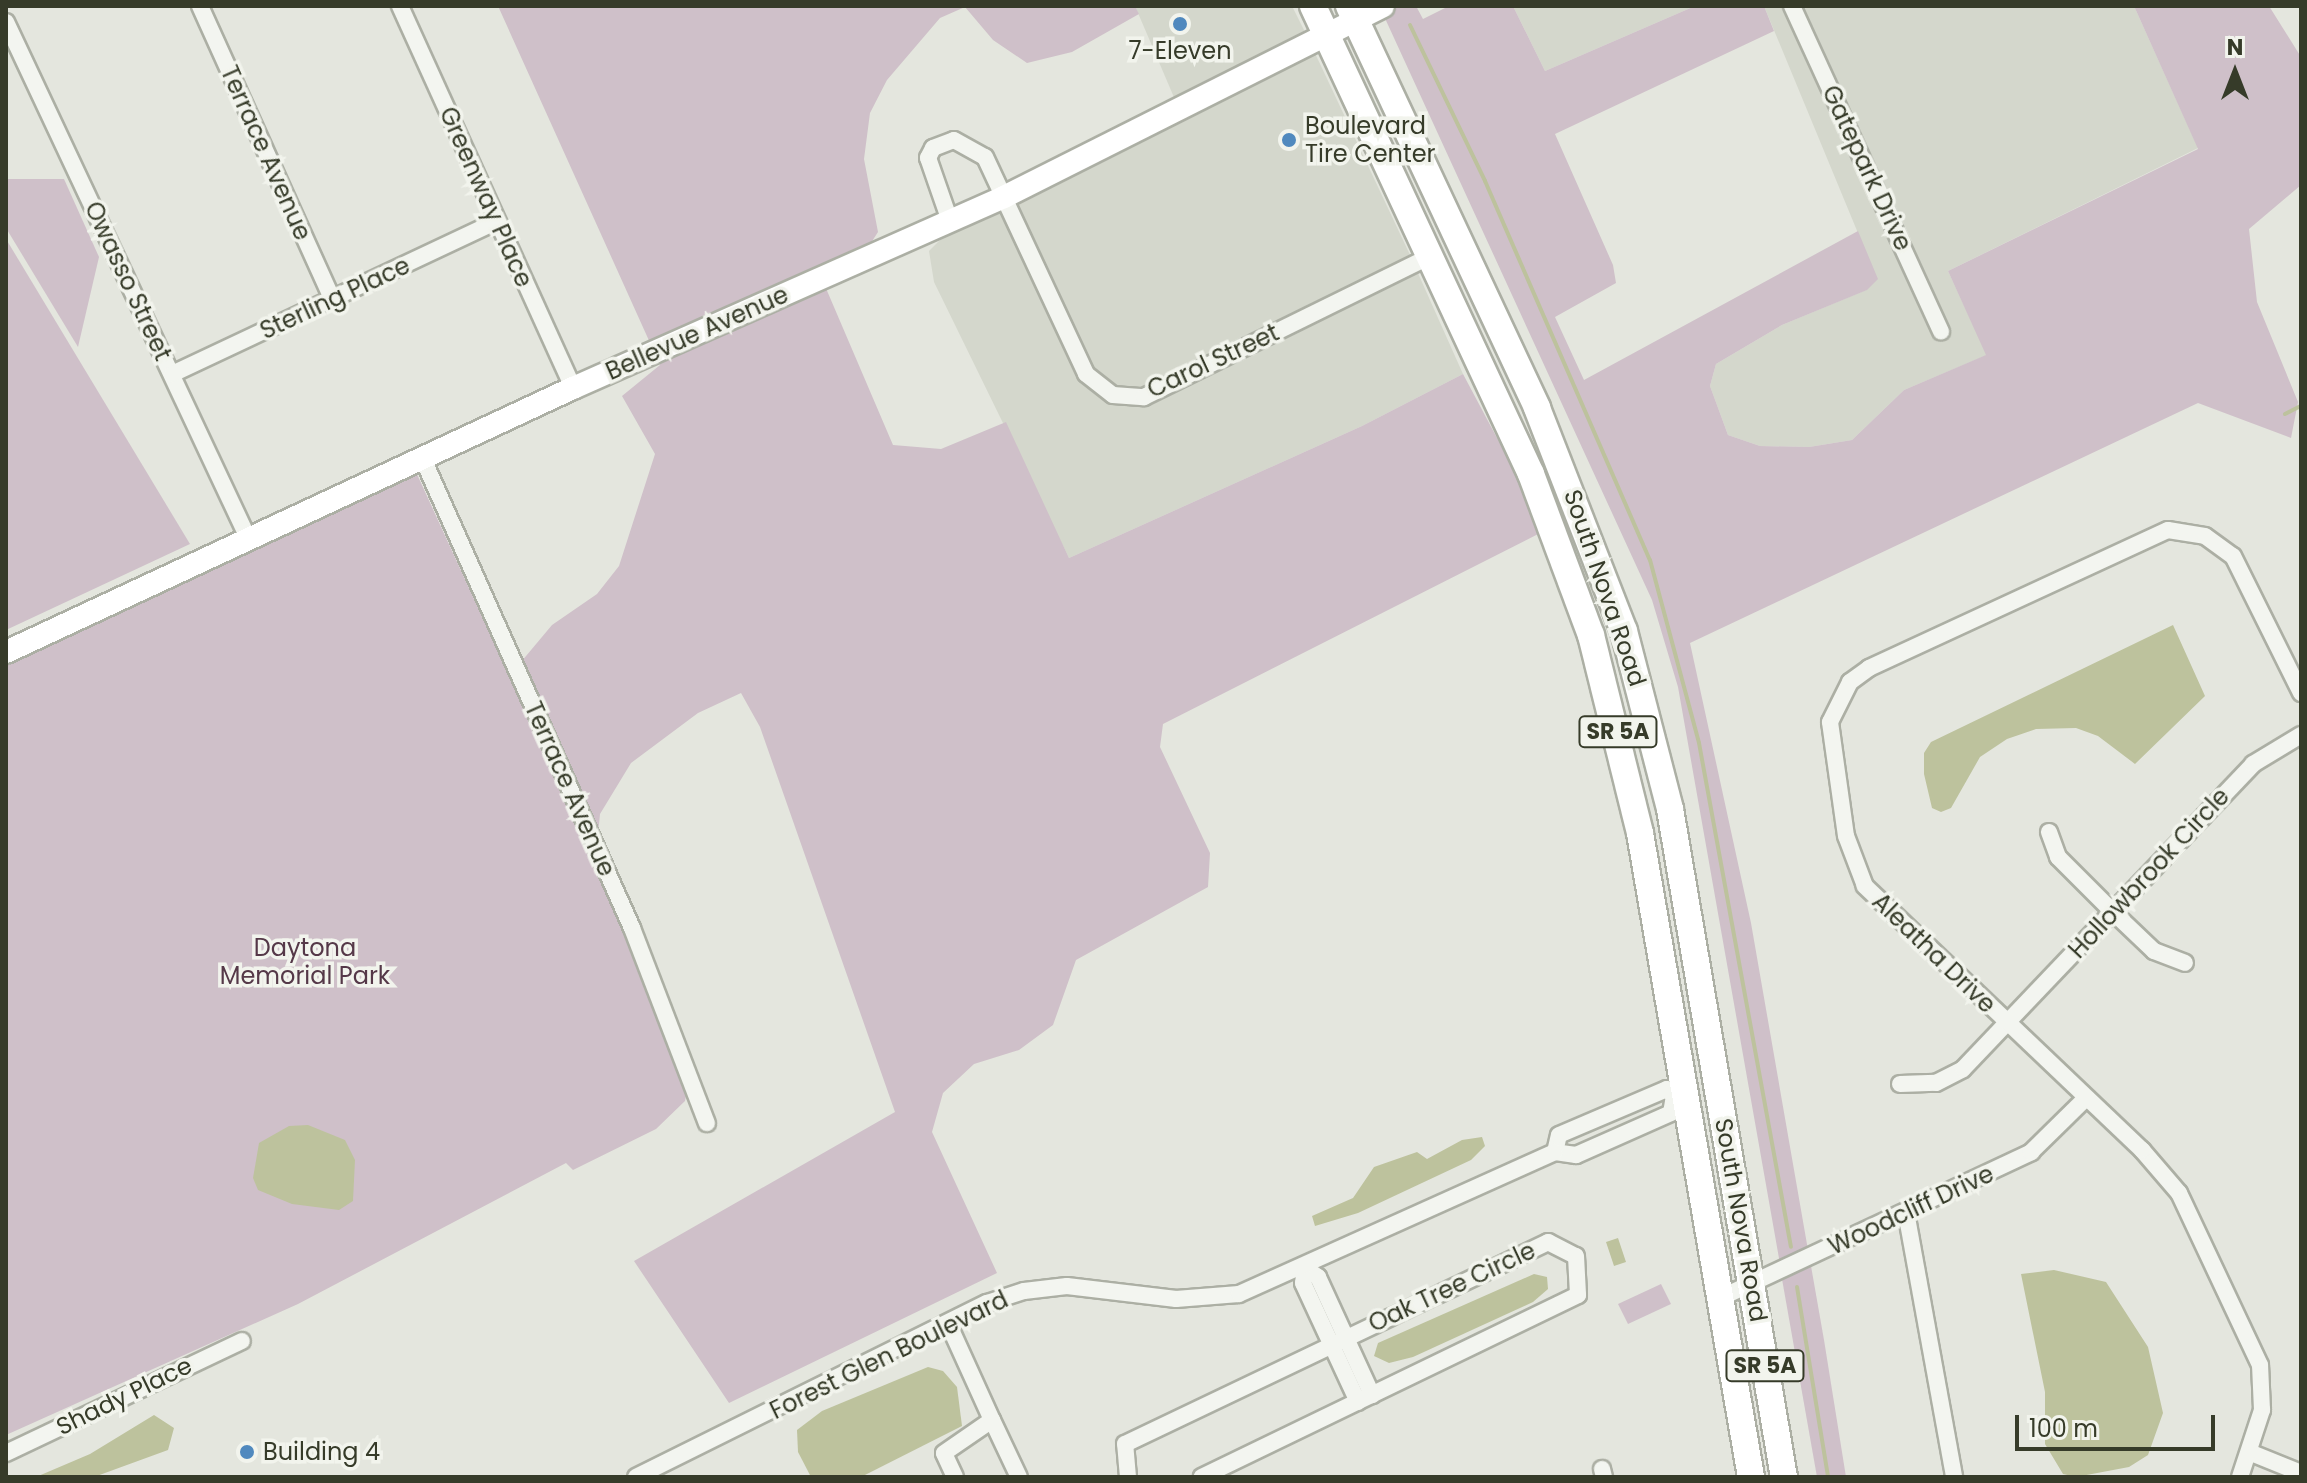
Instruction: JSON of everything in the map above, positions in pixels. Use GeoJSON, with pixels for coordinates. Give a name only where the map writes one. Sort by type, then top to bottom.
{"type":"FeatureCollection","features":[{"type":"Feature","properties":{"kind":"main road","name":"SR 5A"},"geometry":{"type":"LineString","coordinates":[[1313,6],[1326,34]]}},
{"type":"Feature","properties":{"kind":"main road","name":"South Nova Road"},"geometry":{"type":"LineString","coordinates":[[1352,13],[1561,462],[1604,572],[1642,696],[1670,809],[1784,1477]]}},
{"type":"Feature","properties":{"kind":"main road","name":"South Nova Road"},"geometry":{"type":"LineString","coordinates":[[1326,34],[1531,474],[1571,577],[1611,704],[1640,833],[1679,1093],[1720,1298],[1751,1477]]}},
{"type":"Feature","properties":{"kind":"street","name":"Terrace Avenue"},"geometry":{"type":"LineString","coordinates":[[200,6],[333,300]]}},
{"type":"Feature","properties":{"kind":"street","name":"Greenway Place"},"geometry":{"type":"LineString","coordinates":[[400,6],[573,388]]}},
{"type":"Feature","properties":{"kind":"street","name":"Bellevue Avenue"},"geometry":{"type":"LineString","coordinates":[[6,652],[573,388],[1004,197],[1326,34],[1352,13],[1383,6]]}},
{"type":"Feature","properties":{"kind":"street","name":"Gatepark Drive"},"geometry":{"type":"LineString","coordinates":[[1792,6],[1941,331]]}},
{"type":"Feature","properties":{"kind":"street","name":"Owasso Street"},"geometry":{"type":"LineString","coordinates":[[6,22],[249,540]]}},
{"type":"Feature","properties":{"kind":"street","name":"Carol Street"},"geometry":{"type":"LineString","coordinates":[[950,221],[928,158],[945,141],[976,148],[1004,197],[1086,374],[1113,395],[1144,397],[1430,256]]}},
{"type":"Feature","properties":{"kind":"street","name":"Sterling Place"},"geometry":{"type":"LineString","coordinates":[[172,374],[497,221]]}},
{"type":"Feature","properties":{"kind":"street","name":"Terrace Avenue"},"geometry":{"type":"LineString","coordinates":[[423,459],[632,928],[707,1123]]}},
{"type":"Feature","properties":{"kind":"street","name":"Aleatha Drive"},"geometry":{"type":"LineString","coordinates":[[2240,1477],[2262,1410],[2263,1379],[2230,1299],[2179,1193],[2142,1150],[1871,894],[1853,865],[1829,736],[1832,713],[1850,682],[1869,668],[2147,535],[2179,530],[2205,536],[2233,556],[2301,693]]}},
{"type":"Feature","properties":{"kind":"street"},"geometry":{"type":"LineString","coordinates":[[1611,704],[1642,696]]}},
{"type":"Feature","properties":{"kind":"street","name":"Hollowbrook Circle"},"geometry":{"type":"LineString","coordinates":[[1900,1084],[1949,1078],[2008,1024],[2253,764],[2301,735]]}},
{"type":"Feature","properties":{"kind":"street"},"geometry":{"type":"LineString","coordinates":[[2049,832],[2058,857],[2112,911],[2154,951],[2185,963]]}},
{"type":"Feature","properties":{"kind":"street"},"geometry":{"type":"LineString","coordinates":[[1679,1093],[1716,1075]]}},
{"type":"Feature","properties":{"kind":"street","name":"Forest Glen Boulevard"},"geometry":{"type":"LineString","coordinates":[[636,1477],[948,1323],[1024,1291],[1067,1286],[1192,1298],[1239,1294],[1305,1268],[1555,1152],[1576,1155],[1671,1113],[1679,1093],[1667,1089],[1559,1135],[1555,1152]]}},
{"type":"Feature","properties":{"kind":"street","name":"Woodcliff Drive"},"geometry":{"type":"LineString","coordinates":[[1720,1298],[2031,1152],[2086,1098]]}},
{"type":"Feature","properties":{"kind":"street"},"geometry":{"type":"LineString","coordinates":[[1906,1212],[1954,1477]]}},
{"type":"Feature","properties":{"kind":"street","name":"Oak Tree Circle"},"geometry":{"type":"LineString","coordinates":[[1128,1477],[1125,1444],[1337,1340],[1548,1242],[1576,1256],[1578,1295],[1202,1477]]}},
{"type":"Feature","properties":{"kind":"street"},"geometry":{"type":"LineString","coordinates":[[1305,1268],[1303,1283],[1337,1340],[1365,1398]]}},
{"type":"Feature","properties":{"kind":"street"},"geometry":{"type":"LineString","coordinates":[[948,1323],[1019,1477]]}},
{"type":"Feature","properties":{"kind":"street","name":"Shady Place"},"geometry":{"type":"LineString","coordinates":[[6,1453],[242,1341]]}},
{"type":"Feature","properties":{"kind":"street"},"geometry":{"type":"LineString","coordinates":[[955,1477],[944,1453],[992,1420]]}},
{"type":"Feature","properties":{"kind":"street"},"geometry":{"type":"LineString","coordinates":[[2249,1452],[2301,1473]]}},
{"type":"Feature","properties":{"kind":"shaded area"},"geometry":{"type":"Polygon","coordinates":[[[1135,6],[1292,6],[1307,36],[1176,102],[1135,6]]]}},
{"type":"Feature","properties":{"kind":"shaded area"},"geometry":{"type":"Polygon","coordinates":[[[1513,6],[1695,6],[1545,71],[1513,6]]]}},
{"type":"Feature","properties":{"kind":"shaded area"},"geometry":{"type":"Polygon","coordinates":[[[1764,6],[1784,6],[1939,341],[1950,334],[1800,6],[2134,6],[2198,148],[1948,271],[1987,355],[1904,390],[1852,440],[1809,447],[1760,446],[1728,435],[1710,386],[1716,364],[1782,325],[1866,290],[1877,279],[1764,6]]]}},
{"type":"Feature","properties":{"kind":"shaded area"},"geometry":{"type":"Polygon","coordinates":[[[1313,49],[1411,257],[1143,389],[1115,387],[1092,369],[1015,203],[1313,49]]]}},
{"type":"Feature","properties":{"kind":"shaded area"},"geometry":{"type":"Polygon","coordinates":[[[1002,209],[1080,378],[1110,402],[1417,271],[1463,374],[1362,426],[1069,558],[934,282],[929,251],[951,229],[1002,209]]]}},
{"type":"Feature","properties":{"kind":"shaded area"},"geometry":{"type":"Polygon","coordinates":[[[2173,625],[2205,696],[2135,764],[2098,736],[2076,728],[2036,729],[2007,739],[1980,757],[1951,808],[1941,812],[1932,808],[1924,774],[1924,753],[1931,742],[2173,625]]]}},
{"type":"Feature","properties":{"kind":"shaded area"},"geometry":{"type":"Polygon","coordinates":[[[308,1125],[345,1140],[355,1160],[353,1201],[339,1210],[292,1204],[258,1190],[253,1178],[259,1143],[289,1126],[308,1125]]]}},
{"type":"Feature","properties":{"kind":"shaded area"},"geometry":{"type":"Polygon","coordinates":[[[1482,1137],[1485,1146],[1471,1160],[1358,1213],[1315,1226],[1312,1216],[1353,1198],[1374,1167],[1417,1152],[1427,1159],[1462,1140],[1482,1137]]]}},
{"type":"Feature","properties":{"kind":"shaded area"},"geometry":{"type":"Polygon","coordinates":[[[1618,1238],[1626,1262],[1614,1266],[1606,1242],[1618,1238]]]}},
{"type":"Feature","properties":{"kind":"shaded area"},"geometry":{"type":"Polygon","coordinates":[[[2054,1270],[2106,1282],[2148,1347],[2163,1413],[2148,1455],[2129,1467],[2076,1477],[2063,1474],[2045,1444],[2045,1392],[2021,1274],[2054,1270]]]}},
{"type":"Feature","properties":{"kind":"shaded area"},"geometry":{"type":"Polygon","coordinates":[[[1534,1274],[1547,1277],[1548,1289],[1533,1302],[1413,1357],[1389,1363],[1374,1356],[1378,1343],[1534,1274]]]}},
{"type":"Feature","properties":{"kind":"shaded area"},"geometry":{"type":"Polygon","coordinates":[[[928,1367],[943,1371],[957,1387],[962,1426],[861,1477],[811,1477],[798,1452],[797,1430],[822,1411],[928,1367]]]}},
{"type":"Feature","properties":{"kind":"shaded area"},"geometry":{"type":"Polygon","coordinates":[[[154,1415],[174,1428],[168,1450],[94,1477],[36,1477],[90,1454],[154,1415]]]}},
{"type":"Feature","properties":{"kind":"green space"},"geometry":{"type":"Polygon","coordinates":[[[498,6],[1135,6],[1139,14],[1072,52],[1027,63],[993,40],[965,7],[940,18],[887,80],[870,113],[864,159],[878,232],[867,249],[651,345],[498,6]]]}},
{"type":"Feature","properties":{"kind":"green space"},"geometry":{"type":"Polygon","coordinates":[[[1399,6],[1416,6],[1423,19],[1449,6],[1513,6],[1545,71],[1695,6],[1764,6],[1774,31],[1555,134],[1613,265],[1616,283],[1555,317],[1584,380],[1858,231],[1878,279],[1867,290],[1782,325],[1716,364],[1710,386],[1728,435],[1760,446],[1809,447],[1852,440],[1904,390],[1986,355],[1948,271],[2198,149],[2134,6],[2269,6],[2301,57],[2301,185],[2249,229],[2257,302],[2298,402],[2291,438],[2198,403],[1690,643],[1751,923],[1808,1250],[1780,1264],[1678,687],[1652,600],[1383,14],[1399,6]]]}},
{"type":"Feature","properties":{"kind":"green space"},"geometry":{"type":"Polygon","coordinates":[[[6,179],[64,179],[99,257],[78,347],[6,228],[6,179]]]}},
{"type":"Feature","properties":{"kind":"green space"},"geometry":{"type":"Polygon","coordinates":[[[6,239],[190,544],[6,630],[6,239]]]}},
{"type":"Feature","properties":{"kind":"green space"},"geometry":{"type":"Polygon","coordinates":[[[825,286],[893,445],[941,449],[1006,422],[1069,558],[1362,426],[1463,374],[1546,530],[1163,724],[1160,747],[1210,853],[1208,887],[1076,960],[1053,1025],[1019,1050],[974,1064],[943,1093],[932,1132],[997,1273],[729,1403],[634,1261],[895,1112],[760,727],[741,693],[698,713],[631,763],[600,814],[598,835],[521,662],[552,625],[597,594],[619,566],[655,454],[622,396],[660,365],[657,359],[825,286]]]}},
{"type":"Feature","properties":{"kind":"green space","name":"Daytona Memorial Park"},"geometry":{"type":"Polygon","coordinates":[[[416,472],[626,932],[687,1090],[685,1101],[656,1129],[573,1170],[566,1163],[298,1304],[6,1435],[6,660],[174,583],[177,586],[416,472]]]}},
{"type":"Feature","properties":{"kind":"green space"},"geometry":{"type":"Polygon","coordinates":[[[1811,1266],[1846,1477],[1817,1477],[1782,1279],[1811,1266]]]}},
{"type":"Feature","properties":{"kind":"green space"},"geometry":{"type":"Polygon","coordinates":[[[1661,1284],[1671,1304],[1628,1324],[1618,1304],[1661,1284]]]}},
{"type":"Feature","properties":{"kind":"waterway"},"geometry":{"type":"LineString","coordinates":[[1410,25],[1485,181],[1650,560],[1699,743],[1791,1247]]}},
{"type":"Feature","properties":{"kind":"waterway"},"geometry":{"type":"LineString","coordinates":[[2285,414],[2301,406]]}},
{"type":"Feature","properties":{"kind":"waterway"},"geometry":{"type":"LineString","coordinates":[[1797,1287],[1828,1477]]}},
{"type":"Feature","properties":{"kind":"place","name":"7-Eleven"},"geometry":{"type":"Point","coordinates":[1180,24]}},
{"type":"Feature","properties":{"kind":"place","name":"Boulevard Tire Center"},"geometry":{"type":"Point","coordinates":[1289,140]}},
{"type":"Feature","properties":{"kind":"place","name":"Building 4"},"geometry":{"type":"Point","coordinates":[247,1452]}}]}
